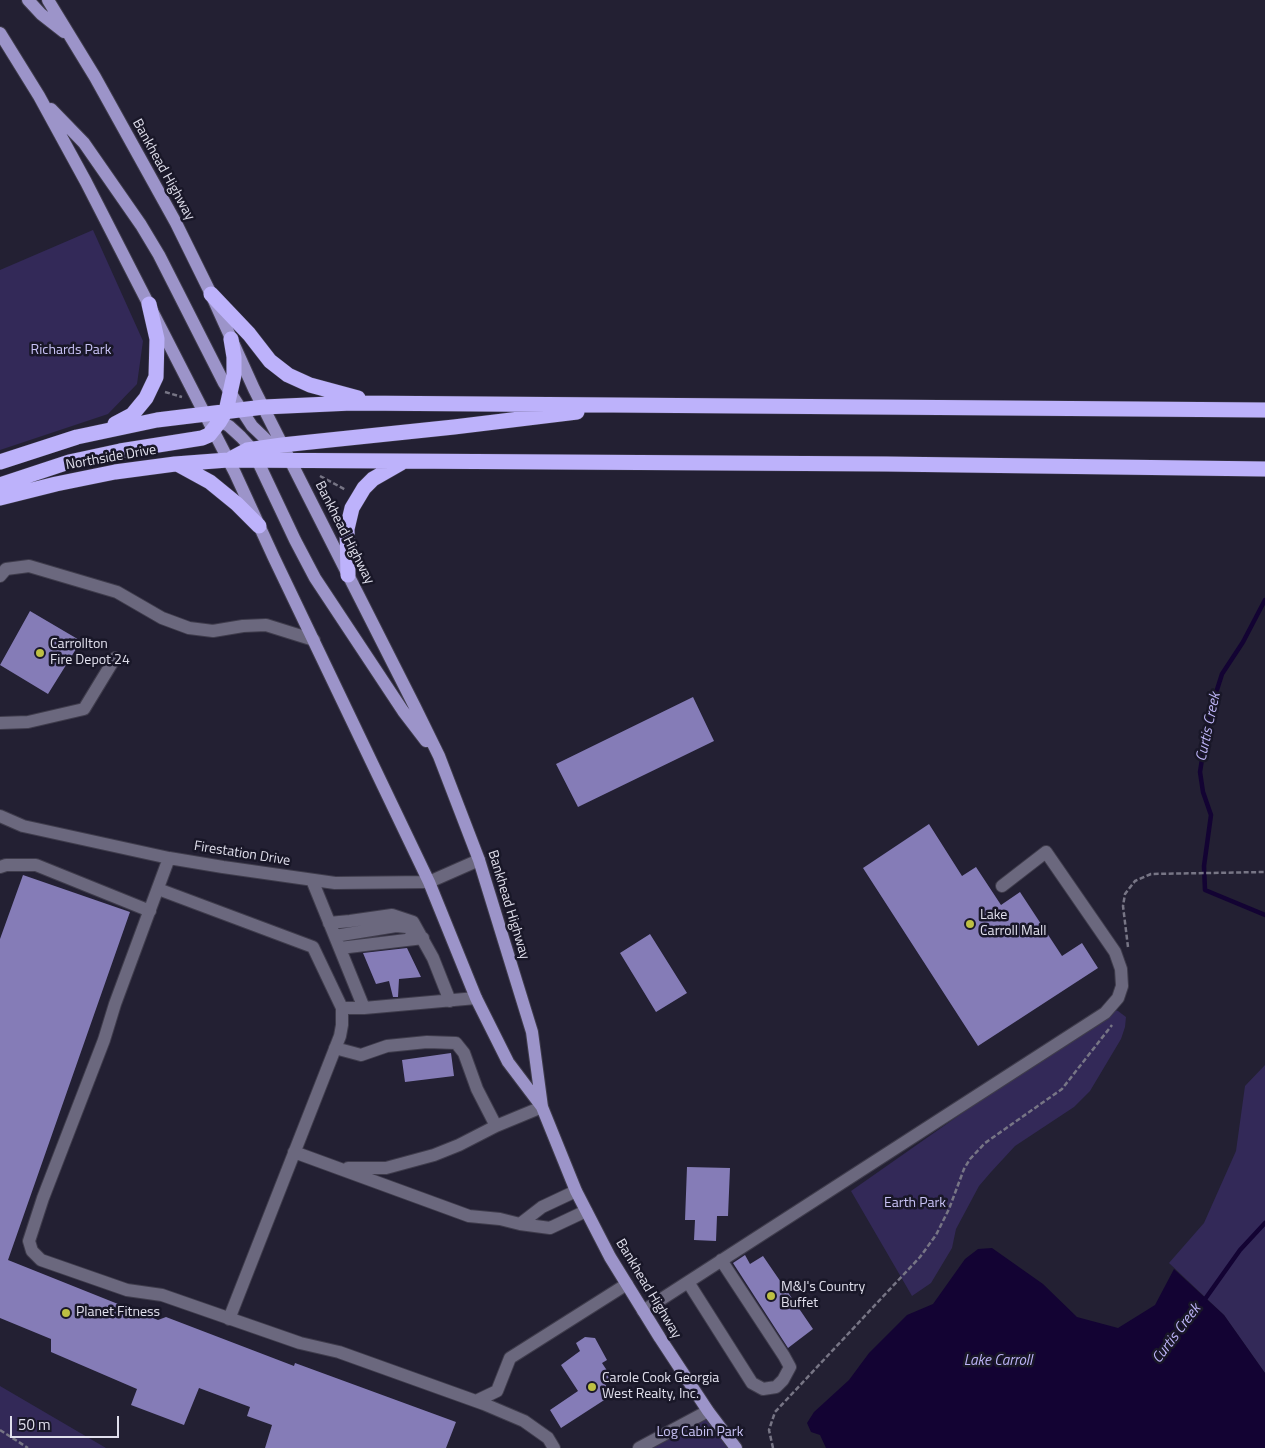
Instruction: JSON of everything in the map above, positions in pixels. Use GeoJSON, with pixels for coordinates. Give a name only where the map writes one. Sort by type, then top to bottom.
{"type":"FeatureCollection","features":[{"type":"Feature","properties":{"kind":"highway"},"geometry":{"type":"LineString","coordinates":[[211,294],[249,334],[270,361],[288,375],[310,385],[376,403]]}},
{"type":"Feature","properties":{"kind":"highway"},"geometry":{"type":"LineString","coordinates":[[102,431],[132,415],[146,398],[156,377],[157,339],[149,304]]}},
{"type":"Feature","properties":{"kind":"highway"},"geometry":{"type":"LineString","coordinates":[[225,418],[234,375],[234,357],[231,340]]}},
{"type":"Feature","properties":{"kind":"highway"},"geometry":{"type":"LineString","coordinates":[[0,485],[69,462],[120,451],[202,438],[225,418],[264,407],[376,403],[1265,410]]}},
{"type":"Feature","properties":{"kind":"highway"},"geometry":{"type":"LineString","coordinates":[[255,455],[277,445],[595,410],[675,405]]}},
{"type":"Feature","properties":{"kind":"highway","name":"Northside Drive"},"geometry":{"type":"LineString","coordinates":[[0,462],[53,444],[102,431],[157,420],[205,413],[225,418]]}},
{"type":"Feature","properties":{"kind":"highway"},"geometry":{"type":"LineString","coordinates":[[255,455],[290,460],[886,464],[1265,469]]}},
{"type":"Feature","properties":{"kind":"highway","name":"Northside Drive"},"geometry":{"type":"LineString","coordinates":[[0,498],[105,474],[175,464],[228,460],[255,455]]}},
{"type":"Feature","properties":{"kind":"highway"},"geometry":{"type":"LineString","coordinates":[[348,575],[347,529],[355,503],[364,488],[373,479],[404,461]]}},
{"type":"Feature","properties":{"kind":"highway"},"geometry":{"type":"LineString","coordinates":[[175,464],[210,482],[237,504],[259,526]]}},
{"type":"Feature","properties":{"kind":"main road"},"geometry":{"type":"LineString","coordinates":[[28,0],[40,14],[70,36]]}},
{"type":"Feature","properties":{"kind":"main road","name":"Bankhead Highway"},"geometry":{"type":"LineString","coordinates":[[48,0],[176,223],[264,407],[277,445],[290,460],[415,707],[445,771],[479,860],[532,1032],[542,1107],[576,1191],[626,1284],[708,1411],[736,1448]]}},
{"type":"Feature","properties":{"kind":"main road"},"geometry":{"type":"LineString","coordinates":[[0,33],[39,96],[90,190],[205,413]]}},
{"type":"Feature","properties":{"kind":"main road"},"geometry":{"type":"LineString","coordinates":[[39,96],[84,143],[141,225],[159,255],[210,359],[230,393]]}},
{"type":"Feature","properties":{"kind":"main road"},"geometry":{"type":"LineString","coordinates":[[225,418],[252,426],[277,445]]}},
{"type":"Feature","properties":{"kind":"main road"},"geometry":{"type":"LineString","coordinates":[[225,418],[255,455],[315,578],[445,771]]}},
{"type":"Feature","properties":{"kind":"main road","name":"Bankhead Highway"},"geometry":{"type":"LineString","coordinates":[[225,418],[228,460],[429,882],[476,998],[508,1062],[542,1107]]}},
{"type":"Feature","properties":{"kind":"street"},"geometry":{"type":"LineString","coordinates":[[0,576],[6,570],[29,566],[117,592],[162,618],[189,628],[214,631],[243,626],[266,625],[314,640]]}},
{"type":"Feature","properties":{"kind":"street"},"geometry":{"type":"LineString","coordinates":[[0,723],[28,722],[84,709],[115,658]]}},
{"type":"Feature","properties":{"kind":"street","name":"Firestation Drive"},"geometry":{"type":"LineString","coordinates":[[0,816],[23,826],[169,858],[223,868],[336,883],[429,882],[479,860]]}},
{"type":"Feature","properties":{"kind":"street"},"geometry":{"type":"LineString","coordinates":[[643,1311],[1105,1013],[1118,998],[1122,986],[1121,969],[1115,952],[1046,852],[1002,886]]}},
{"type":"Feature","properties":{"kind":"street"},"geometry":{"type":"LineString","coordinates":[[169,858],[115,1004],[104,1040],[43,1198],[29,1241],[32,1251],[41,1260],[127,1290],[162,1295],[300,1343],[339,1352],[476,1401],[524,1421],[548,1438],[554,1448]]}},
{"type":"Feature","properties":{"kind":"street"},"geometry":{"type":"LineString","coordinates":[[0,867],[6,865],[36,866],[150,910]]}},
{"type":"Feature","properties":{"kind":"street"},"geometry":{"type":"LineString","coordinates":[[312,880],[364,1008]]}},
{"type":"Feature","properties":{"kind":"street"},"geometry":{"type":"LineString","coordinates":[[158,888],[314,947],[342,1008],[342,1025],[335,1048],[229,1319]]}},
{"type":"Feature","properties":{"kind":"street"},"geometry":{"type":"LineString","coordinates":[[329,923],[350,922],[392,915],[412,922],[423,938],[441,976],[450,1001]]}},
{"type":"Feature","properties":{"kind":"street"},"geometry":{"type":"LineString","coordinates":[[337,942],[423,938]]}},
{"type":"Feature","properties":{"kind":"street"},"geometry":{"type":"LineString","coordinates":[[342,1008],[364,1008],[476,998]]}},
{"type":"Feature","properties":{"kind":"street"},"geometry":{"type":"LineString","coordinates":[[335,1048],[361,1055],[387,1046],[428,1042],[456,1043],[464,1053],[478,1089],[496,1126]]}},
{"type":"Feature","properties":{"kind":"street"},"geometry":{"type":"LineString","coordinates":[[338,1168],[386,1168],[409,1163],[459,1146],[496,1126],[542,1107]]}},
{"type":"Feature","properties":{"kind":"street"},"geometry":{"type":"LineString","coordinates":[[294,1152],[468,1216],[500,1219],[550,1228],[586,1211]]}},
{"type":"Feature","properties":{"kind":"street"},"geometry":{"type":"LineString","coordinates":[[520,1224],[542,1207],[576,1191]]}},
{"type":"Feature","properties":{"kind":"street"},"geometry":{"type":"LineString","coordinates":[[688,1282],[752,1383],[763,1389],[776,1387],[783,1380],[790,1367],[722,1260]]}},
{"type":"Feature","properties":{"kind":"street"},"geometry":{"type":"LineString","coordinates":[[476,1401],[497,1391],[510,1358],[626,1284]]}},
{"type":"Feature","properties":{"kind":"street"},"geometry":{"type":"LineString","coordinates":[[639,1448],[708,1411]]}},
{"type":"Feature","properties":{"kind":"path"},"geometry":{"type":"LineString","coordinates":[[157,389],[183,397]]}},
{"type":"Feature","properties":{"kind":"path"},"geometry":{"type":"LineString","coordinates":[[318,476],[353,493]]}},
{"type":"Feature","properties":{"kind":"path"},"geometry":{"type":"LineString","coordinates":[[1128,949],[1123,906],[1125,894],[1134,881],[1152,874],[1265,872]]}},
{"type":"Feature","properties":{"kind":"path"},"geometry":{"type":"LineString","coordinates":[[773,1448],[769,1430],[775,1412],[920,1257],[940,1226],[970,1159],[985,1143],[1062,1089],[1113,1024]]}},
{"type":"Feature","properties":{"kind":"path"},"geometry":{"type":"LineString","coordinates":[[0,1430],[28,1448]]}},
{"type":"Feature","properties":{"kind":"green space","name":"Richards Park"},"geometry":{"type":"Polygon","coordinates":[[[93,230],[143,341],[137,384],[108,414],[0,450],[0,270],[93,230]]]}},
{"type":"Feature","properties":{"kind":"green space","name":"Earth Park"},"geometry":{"type":"Polygon","coordinates":[[[1114,1010],[1126,1017],[1125,1027],[1121,1039],[1090,1091],[1074,1107],[1015,1146],[991,1172],[979,1186],[956,1229],[952,1248],[931,1283],[912,1296],[851,1191],[1105,1013],[1114,1010]]]}},
{"type":"Feature","properties":{"kind":"green space"},"geometry":{"type":"Polygon","coordinates":[[[1265,1065],[1265,1373],[1224,1315],[1169,1263],[1204,1223],[1236,1151],[1245,1086],[1265,1065]]]}},
{"type":"Feature","properties":{"kind":"green space"},"geometry":{"type":"Polygon","coordinates":[[[0,1386],[106,1448],[0,1448],[0,1386]]]}},
{"type":"Feature","properties":{"kind":"green space","name":"Log Cabin Park"},"geometry":{"type":"Polygon","coordinates":[[[708,1411],[730,1448],[642,1448],[708,1411]]]}},
{"type":"Feature","properties":{"kind":"water","name":"Lake Carroll"},"geometry":{"type":"Polygon","coordinates":[[[992,1248],[1043,1284],[1077,1317],[1118,1328],[1155,1305],[1174,1269],[1224,1315],[1265,1373],[1265,1448],[826,1448],[820,1435],[811,1432],[807,1423],[814,1412],[849,1380],[869,1353],[907,1315],[933,1304],[965,1259],[978,1249],[992,1248]]]}},
{"type":"Feature","properties":{"kind":"building","name":"Carrollton Fire Depot 24"},"geometry":{"type":"Polygon","coordinates":[[[30,611],[81,641],[48,694],[0,665],[30,611]]]}},
{"type":"Feature","properties":{"kind":"building"},"geometry":{"type":"Polygon","coordinates":[[[693,697],[714,741],[578,807],[556,764],[693,697]]]}},
{"type":"Feature","properties":{"kind":"building","name":"Lake Carroll Mall"},"geometry":{"type":"Polygon","coordinates":[[[929,824],[962,876],[976,867],[1001,905],[1020,892],[1062,956],[1082,943],[1098,968],[978,1046],[863,868],[929,824]]]}},
{"type":"Feature","properties":{"kind":"building"},"geometry":{"type":"Polygon","coordinates":[[[23,875],[130,912],[8,1260],[158,1320],[166,1317],[294,1366],[295,1363],[456,1422],[446,1448],[265,1448],[272,1425],[247,1416],[250,1407],[199,1388],[184,1425],[131,1405],[137,1389],[51,1352],[51,1339],[0,1318],[0,939],[23,875]]]}},
{"type":"Feature","properties":{"kind":"building"},"geometry":{"type":"Polygon","coordinates":[[[650,934],[687,993],[656,1012],[620,953],[650,934]]]}},
{"type":"Feature","properties":{"kind":"building"},"geometry":{"type":"Polygon","coordinates":[[[407,948],[421,977],[399,979],[398,997],[393,997],[389,981],[376,984],[363,953],[407,948]]]}},
{"type":"Feature","properties":{"kind":"building"},"geometry":{"type":"Polygon","coordinates":[[[451,1053],[454,1076],[405,1082],[402,1060],[451,1053]]]}},
{"type":"Feature","properties":{"kind":"building"},"geometry":{"type":"Polygon","coordinates":[[[687,1167],[730,1168],[728,1216],[717,1216],[716,1241],[694,1240],[695,1220],[685,1220],[687,1167]]]}},
{"type":"Feature","properties":{"kind":"building","name":"M&J's Country Buffet"},"geometry":{"type":"Polygon","coordinates":[[[745,1255],[750,1264],[763,1256],[813,1329],[788,1348],[733,1263],[745,1255]]]}},
{"type":"Feature","properties":{"kind":"building"},"geometry":{"type":"Polygon","coordinates":[[[585,1337],[595,1338],[607,1360],[602,1363],[612,1378],[603,1381],[612,1395],[561,1428],[550,1410],[578,1391],[561,1365],[580,1351],[576,1343],[585,1337]]]}},
{"type":"Feature","properties":{"kind":"waterway","name":"Curtis Creek"},"geometry":{"type":"LineString","coordinates":[[1265,600],[1243,642],[1222,674],[1209,715],[1200,772],[1203,792],[1211,815],[1204,866],[1205,890],[1265,915]]}},
{"type":"Feature","properties":{"kind":"waterway","name":"Curtis Creek"},"geometry":{"type":"LineString","coordinates":[[1203,1302],[1240,1250],[1265,1223]]}},
{"type":"Feature","properties":{"kind":"place","name":"Carrollton Fire Depot 24"},"geometry":{"type":"Point","coordinates":[40,653]}},
{"type":"Feature","properties":{"kind":"place","name":"Lake Carroll Mall"},"geometry":{"type":"Point","coordinates":[970,924]}},
{"type":"Feature","properties":{"kind":"place","name":"M&J's Country Buffet"},"geometry":{"type":"Point","coordinates":[771,1296]}},
{"type":"Feature","properties":{"kind":"place","name":"Planet Fitness"},"geometry":{"type":"Point","coordinates":[66,1313]}},
{"type":"Feature","properties":{"kind":"place","name":"Carole Cook Georgia West Realty, Inc."},"geometry":{"type":"Point","coordinates":[592,1387]}}]}
